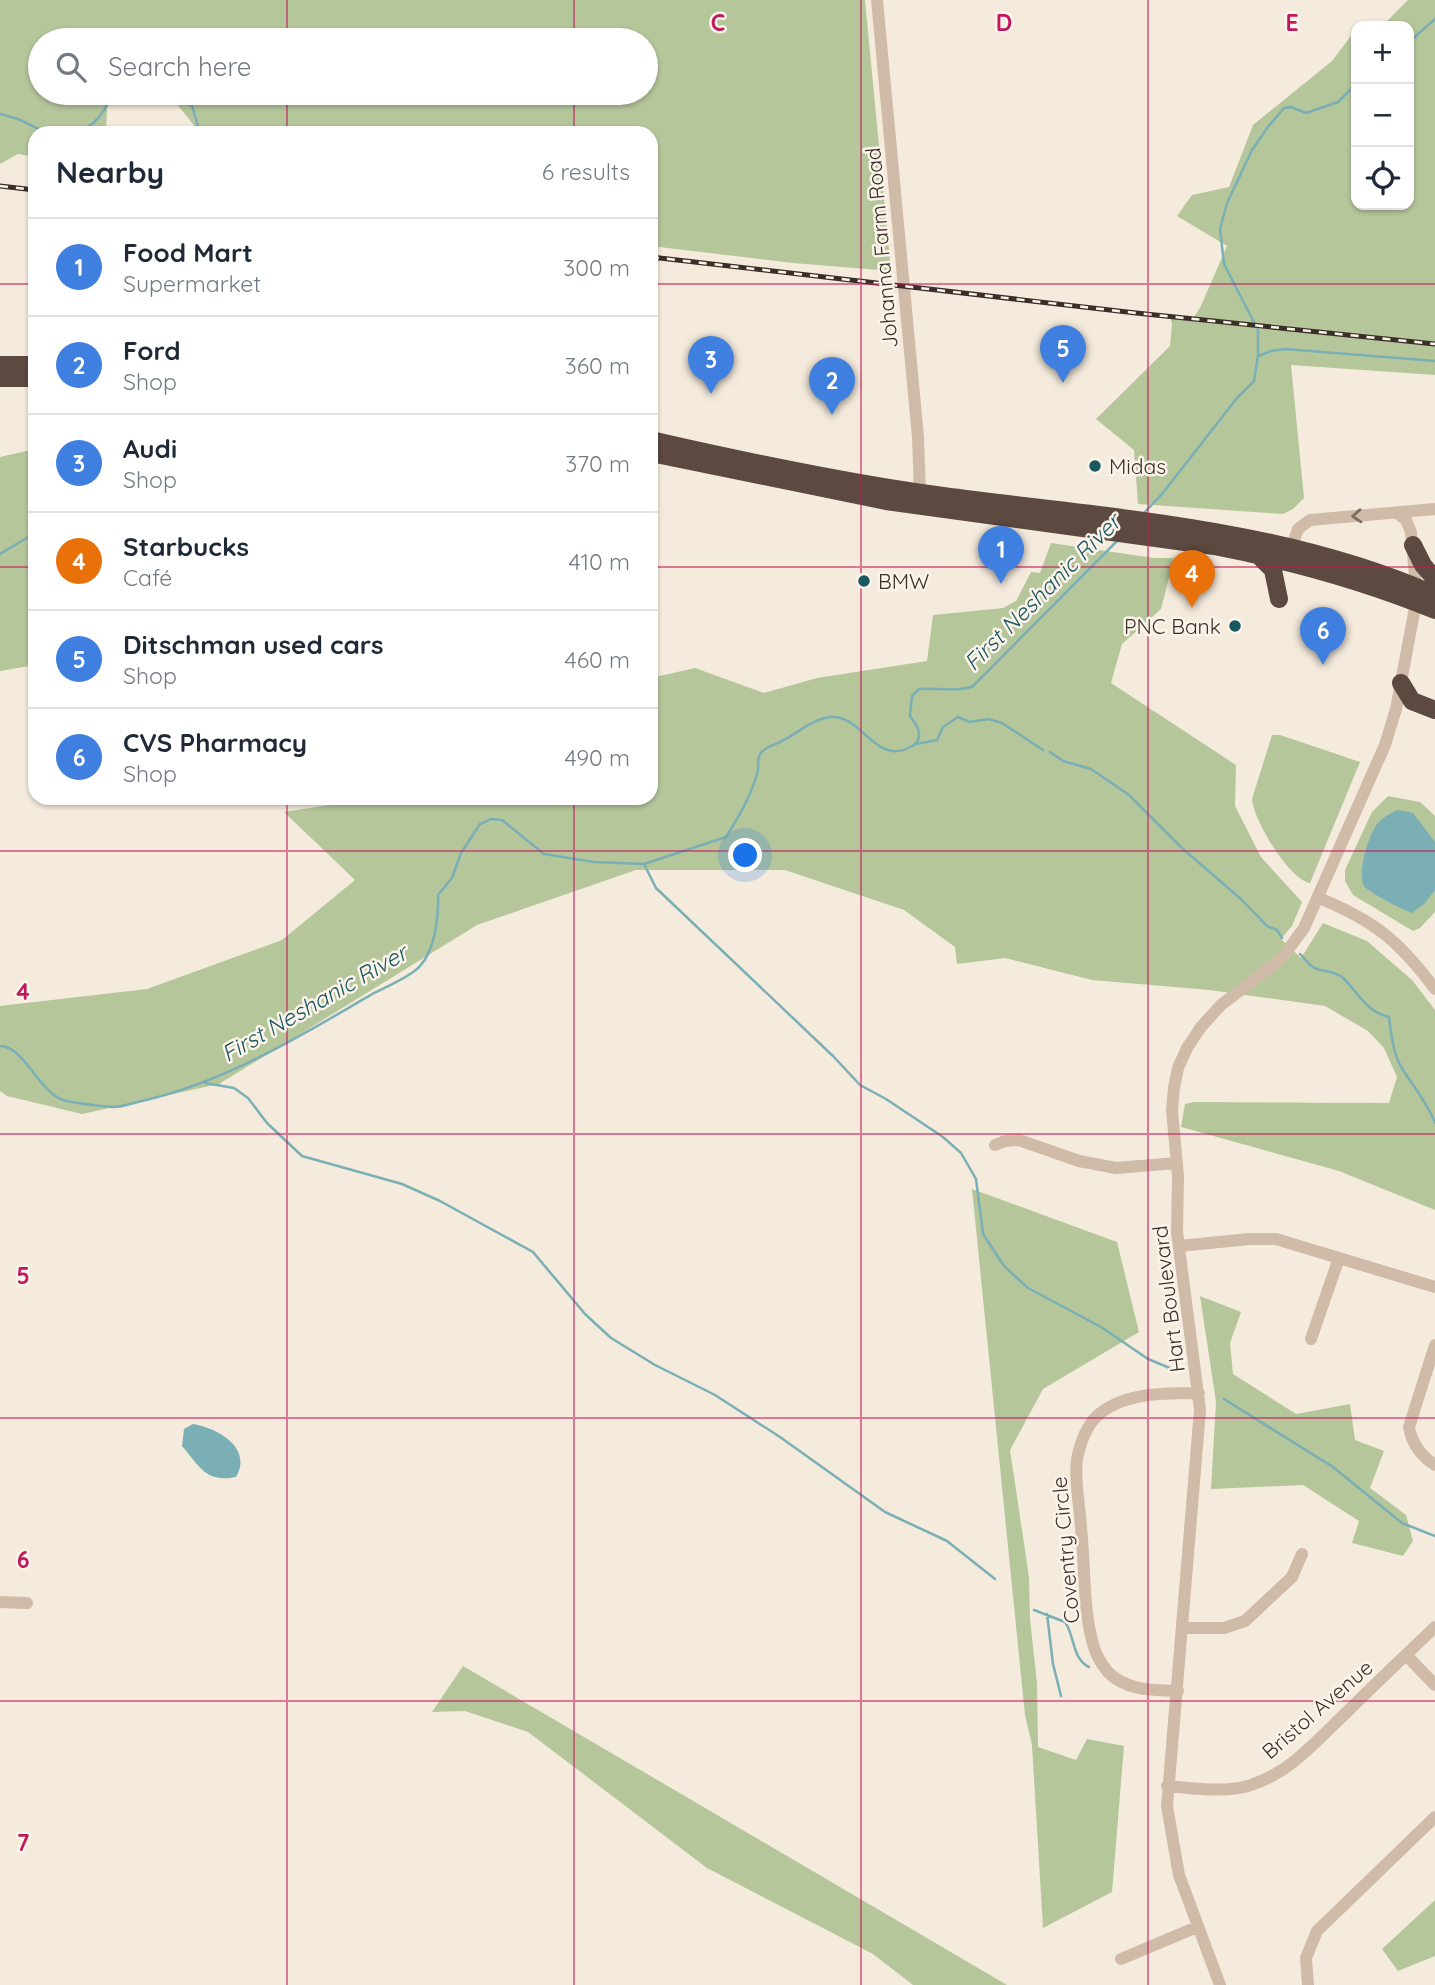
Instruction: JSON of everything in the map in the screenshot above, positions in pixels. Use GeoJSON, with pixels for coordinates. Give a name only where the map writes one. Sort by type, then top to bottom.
{"type":"FeatureCollection","features":[{"type":"Feature","properties":{"kind":"highway"},"geometry":{"type":"LineString","coordinates":[[0,365],[28,365]]}},
{"type":"Feature","properties":{"kind":"highway"},"geometry":{"type":"LineString","coordinates":[[0,378],[28,378]]}},
{"type":"Feature","properties":{"kind":"highway"},"geometry":{"type":"LineString","coordinates":[[658,442],[781,468],[1112,525]]}},
{"type":"Feature","properties":{"kind":"highway"},"geometry":{"type":"LineString","coordinates":[[658,454],[886,501],[1151,530],[1257,554],[1289,554]]}},
{"type":"Feature","properties":{"kind":"highway"},"geometry":{"type":"LineString","coordinates":[[1151,530],[1208,531],[1289,554],[1370,570],[1416,595],[1435,610]]}},
{"type":"Feature","properties":{"kind":"highway"},"geometry":{"type":"LineString","coordinates":[[1412,538],[1423,565],[1435,579]]}},
{"type":"Feature","properties":{"kind":"highway"},"geometry":{"type":"LineString","coordinates":[[1257,554],[1273,570],[1279,599]]}},
{"type":"Feature","properties":{"kind":"highway"},"geometry":{"type":"LineString","coordinates":[[1416,595],[1435,595]]}},
{"type":"Feature","properties":{"kind":"highway"},"geometry":{"type":"LineString","coordinates":[[1401,683],[1412,701],[1435,710]]}},
{"type":"Feature","properties":{"kind":"street","name":"Johanna Farm Road"},"geometry":{"type":"LineString","coordinates":[[877,0],[918,437],[920,493]]}},
{"type":"Feature","properties":{"kind":"street"},"geometry":{"type":"LineString","coordinates":[[1289,554],[1298,529],[1310,520],[1430,510]]}},
{"type":"Feature","properties":{"kind":"street"},"geometry":{"type":"LineString","coordinates":[[1412,538],[1416,520],[1430,510]]}},
{"type":"Feature","properties":{"kind":"street"},"geometry":{"type":"LineString","coordinates":[[1397,513],[1406,520],[1412,538]]}},
{"type":"Feature","properties":{"kind":"street","name":"Hart Boulevard"},"geometry":{"type":"LineString","coordinates":[[1220,1985],[1179,1875],[1168,1822],[1167,1786],[1178,1691],[1199,1429],[1199,1393],[1179,1246],[1177,1163],[1172,1110],[1174,1088],[1178,1068],[1187,1048],[1212,1013],[1285,954],[1304,928],[1319,898],[1392,729],[1416,595],[1412,538]]}},
{"type":"Feature","properties":{"kind":"street"},"geometry":{"type":"LineString","coordinates":[[1319,898],[1381,929],[1406,953],[1435,989]]}},
{"type":"Feature","properties":{"kind":"street"},"geometry":{"type":"LineString","coordinates":[[995,1145],[1018,1140],[1079,1161],[1116,1168],[1177,1163]]}},
{"type":"Feature","properties":{"kind":"street"},"geometry":{"type":"LineString","coordinates":[[1179,1246],[1276,1239],[1435,1287]]}},
{"type":"Feature","properties":{"kind":"street"},"geometry":{"type":"LineString","coordinates":[[1311,1339],[1339,1258]]}},
{"type":"Feature","properties":{"kind":"street"},"geometry":{"type":"LineString","coordinates":[[1435,1345],[1409,1427],[1416,1447],[1435,1465]]}},
{"type":"Feature","properties":{"kind":"street","name":"Coventry Circle"},"geometry":{"type":"LineString","coordinates":[[1178,1691],[1132,1686],[1111,1675],[1097,1656],[1090,1631],[1077,1459],[1090,1425],[1097,1416],[1118,1403],[1130,1399],[1199,1393]]}},
{"type":"Feature","properties":{"kind":"street"},"geometry":{"type":"LineString","coordinates":[[1183,1628],[1224,1628],[1245,1621],[1292,1577],[1302,1554]]}},
{"type":"Feature","properties":{"kind":"street"},"geometry":{"type":"LineString","coordinates":[[0,1602],[27,1603]]}},
{"type":"Feature","properties":{"kind":"street","name":"Bristol Avenue"},"geometry":{"type":"LineString","coordinates":[[1167,1786],[1232,1789],[1262,1781],[1276,1774],[1301,1755],[1435,1627]]}},
{"type":"Feature","properties":{"kind":"street"},"geometry":{"type":"LineString","coordinates":[[1406,1655],[1435,1685]]}},
{"type":"Feature","properties":{"kind":"street"},"geometry":{"type":"LineString","coordinates":[[1308,1985],[1307,1958],[1317,1931],[1435,1817]]}},
{"type":"Feature","properties":{"kind":"street"},"geometry":{"type":"LineString","coordinates":[[1121,1959],[1197,1927]]}},
{"type":"Feature","properties":{"kind":"green space"},"geometry":{"type":"Polygon","coordinates":[[[0,0],[865,0],[891,271],[793,263],[658,247],[658,126],[194,126],[178,105],[658,105],[658,28],[28,28],[28,105],[107,105],[106,126],[28,126],[28,156],[18,154],[0,164],[0,0]]]}},
{"type":"Feature","properties":{"kind":"green space"},"geometry":{"type":"Polygon","coordinates":[[[1408,0],[1435,0],[1435,375],[1291,365],[1304,498],[1283,514],[1138,504],[1134,450],[1096,419],[1170,346],[1170,315],[1193,318],[1227,246],[1177,216],[1192,195],[1229,187],[1253,125],[1332,61],[1351,36],[1351,210],[1414,210],[1414,21],[1387,21],[1408,0]]]}},
{"type":"Feature","properties":{"kind":"green space"},"geometry":{"type":"Polygon","coordinates":[[[28,451],[28,666],[0,671],[0,457],[28,451]]]}},
{"type":"Feature","properties":{"kind":"green space"},"geometry":{"type":"Polygon","coordinates":[[[1051,543],[1154,558],[1174,558],[1161,609],[1122,644],[1111,683],[1236,765],[1235,806],[1261,857],[1302,902],[1292,926],[1281,939],[1301,958],[1323,923],[1367,941],[1412,980],[1435,1010],[1435,1210],[1339,1171],[1181,1127],[1185,1104],[1194,1102],[1389,1103],[1397,1077],[1384,1048],[1368,1031],[1325,1006],[1210,990],[1092,980],[1005,958],[957,964],[955,947],[904,910],[785,870],[636,870],[477,925],[219,1084],[82,1114],[7,1096],[0,1091],[0,1006],[147,989],[282,940],[355,880],[284,812],[329,805],[658,805],[658,676],[695,668],[764,693],[817,678],[927,661],[933,615],[1003,608],[1016,601],[1031,572],[1040,573],[1051,543]]]}},
{"type":"Feature","properties":{"kind":"green space"},"geometry":{"type":"Polygon","coordinates":[[[1272,735],[1280,735],[1360,762],[1310,883],[1292,871],[1283,860],[1265,834],[1254,808],[1252,799],[1272,735]]]}},
{"type":"Feature","properties":{"kind":"green space"},"geometry":{"type":"Polygon","coordinates":[[[1388,796],[1420,802],[1435,816],[1435,912],[1420,928],[1413,931],[1353,895],[1345,881],[1345,870],[1372,812],[1388,796]]]}},
{"type":"Feature","properties":{"kind":"green space"},"geometry":{"type":"Polygon","coordinates":[[[972,1189],[1117,1242],[1139,1332],[1043,1389],[1010,1450],[1029,1577],[1030,1619],[1037,1683],[1038,1747],[1076,1760],[1087,1739],[1124,1746],[1112,1892],[1043,1928],[1032,1745],[1025,1715],[972,1189]]]}},
{"type":"Feature","properties":{"kind":"green space"},"geometry":{"type":"Polygon","coordinates":[[[1200,1296],[1241,1312],[1230,1343],[1233,1374],[1296,1414],[1350,1404],[1355,1440],[1384,1451],[1370,1488],[1406,1515],[1413,1541],[1403,1556],[1352,1543],[1359,1521],[1303,1485],[1211,1489],[1216,1402],[1200,1296]]]}},
{"type":"Feature","properties":{"kind":"green space"},"geometry":{"type":"Polygon","coordinates":[[[463,1666],[1007,1985],[913,1985],[873,1954],[707,1868],[528,1732],[465,1711],[432,1712],[463,1666]]]}},
{"type":"Feature","properties":{"kind":"green space"},"geometry":{"type":"Polygon","coordinates":[[[1435,1900],[1435,1956],[1398,1971],[1382,1949],[1435,1900]]]}},
{"type":"Feature","properties":{"kind":"water"},"geometry":{"type":"Polygon","coordinates":[[[1397,810],[1413,813],[1435,842],[1435,890],[1425,903],[1412,913],[1372,892],[1364,886],[1362,880],[1364,856],[1372,832],[1379,822],[1397,810]]]}},
{"type":"Feature","properties":{"kind":"water"},"geometry":{"type":"Polygon","coordinates":[[[193,1424],[213,1430],[230,1441],[240,1457],[236,1477],[217,1478],[199,1467],[182,1446],[184,1429],[193,1424]]]}},
{"type":"Feature","properties":{"kind":"waterway","name":"First Neshanic River"},"geometry":{"type":"LineString","coordinates":[[1414,38],[1435,19]]}},
{"type":"Feature","properties":{"kind":"waterway","name":"First Neshanic River"},"geometry":{"type":"LineString","coordinates":[[1142,515],[1162,494],[1237,398],[1254,381],[1258,330],[1224,264],[1220,229],[1227,203],[1252,150],[1284,108],[1291,107],[1306,113],[1338,102],[1351,89]]}},
{"type":"Feature","properties":{"kind":"waterway"},"geometry":{"type":"LineString","coordinates":[[90,126],[107,105]]}},
{"type":"Feature","properties":{"kind":"waterway"},"geometry":{"type":"LineString","coordinates":[[190,105],[198,126]]}},
{"type":"Feature","properties":{"kind":"waterway"},"geometry":{"type":"LineString","coordinates":[[0,114],[32,126]]}},
{"type":"Feature","properties":{"kind":"waterway"},"geometry":{"type":"LineString","coordinates":[[1258,356],[1285,349],[1435,361]]}},
{"type":"Feature","properties":{"kind":"waterway"},"geometry":{"type":"LineString","coordinates":[[0,554],[28,537]]}},
{"type":"Feature","properties":{"kind":"waterway","name":"First Neshanic River"},"geometry":{"type":"LineString","coordinates":[[0,1046],[16,1053],[46,1088],[63,1100],[111,1107],[173,1093],[233,1070],[416,970],[433,942],[438,895],[452,878],[461,853],[480,824],[491,819],[502,820],[544,854],[594,862],[644,864],[726,837],[748,799],[761,752],[810,724],[831,717],[842,718],[851,723],[888,750],[898,751],[912,746],[919,737],[917,727],[910,716],[912,696],[919,689],[973,686],[1118,540]]}},
{"type":"Feature","properties":{"kind":"waterway"},"geometry":{"type":"LineString","coordinates":[[916,744],[937,740],[943,727],[958,717],[970,722],[988,719],[1002,723],[1043,750]]}},
{"type":"Feature","properties":{"kind":"waterway"},"geometry":{"type":"LineString","coordinates":[[1050,752],[1063,761],[1091,769],[1129,795],[1183,849],[1241,899],[1267,926],[1277,930],[1282,938]]}},
{"type":"Feature","properties":{"kind":"waterway"},"geometry":{"type":"LineString","coordinates":[[644,864],[656,888],[860,1085],[943,1137],[961,1153],[976,1179],[983,1234],[1004,1266],[1028,1288],[1101,1327],[1148,1359],[1177,1371]]}},
{"type":"Feature","properties":{"kind":"waterway"},"geometry":{"type":"LineString","coordinates":[[1300,954],[1314,968],[1340,976],[1374,1011],[1389,1017],[1397,1058],[1435,1123]]}},
{"type":"Feature","properties":{"kind":"waterway"},"geometry":{"type":"LineString","coordinates":[[205,1083],[234,1088],[248,1098],[267,1123],[302,1156],[402,1184],[440,1201],[533,1252],[585,1314],[611,1338],[655,1365],[715,1395],[780,1437],[885,1512],[947,1541],[995,1579]]}},
{"type":"Feature","properties":{"kind":"waterway"},"geometry":{"type":"LineString","coordinates":[[1224,1399],[1333,1467],[1402,1523],[1435,1536]]}},
{"type":"Feature","properties":{"kind":"waterway"},"geometry":{"type":"LineString","coordinates":[[1034,1610],[1065,1622],[1079,1659],[1089,1667]]}},
{"type":"Feature","properties":{"kind":"waterway"},"geometry":{"type":"LineString","coordinates":[[1047,1614],[1053,1664],[1061,1696]]}},
{"type":"Feature","properties":{"kind":"railway"},"geometry":{"type":"LineString","coordinates":[[0,186],[28,189]]}},
{"type":"Feature","properties":{"kind":"railway"},"geometry":{"type":"LineString","coordinates":[[658,258],[1136,313],[1435,344]]}},
{"type":"Feature","properties":{"kind":"place","name":"Ditschman used cars"},"geometry":{"type":"Point","coordinates":[1063,383]}},
{"type":"Feature","properties":{"kind":"place","name":"Audi"},"geometry":{"type":"Point","coordinates":[711,394]}},
{"type":"Feature","properties":{"kind":"place","name":"Ford"},"geometry":{"type":"Point","coordinates":[832,415]}},
{"type":"Feature","properties":{"kind":"place","name":"Midas"},"geometry":{"type":"Point","coordinates":[1095,466]}},
{"type":"Feature","properties":{"kind":"place","name":"BMW"},"geometry":{"type":"Point","coordinates":[864,581]}},
{"type":"Feature","properties":{"kind":"place","name":"Food Mart"},"geometry":{"type":"Point","coordinates":[1001,584]}},
{"type":"Feature","properties":{"kind":"place","name":"Starbucks"},"geometry":{"type":"Point","coordinates":[1192,608]}},
{"type":"Feature","properties":{"kind":"place","name":"PNC Bank"},"geometry":{"type":"Point","coordinates":[1235,626]}},
{"type":"Feature","properties":{"kind":"place","name":"CVS Pharmacy"},"geometry":{"type":"Point","coordinates":[1323,665]}}]}
